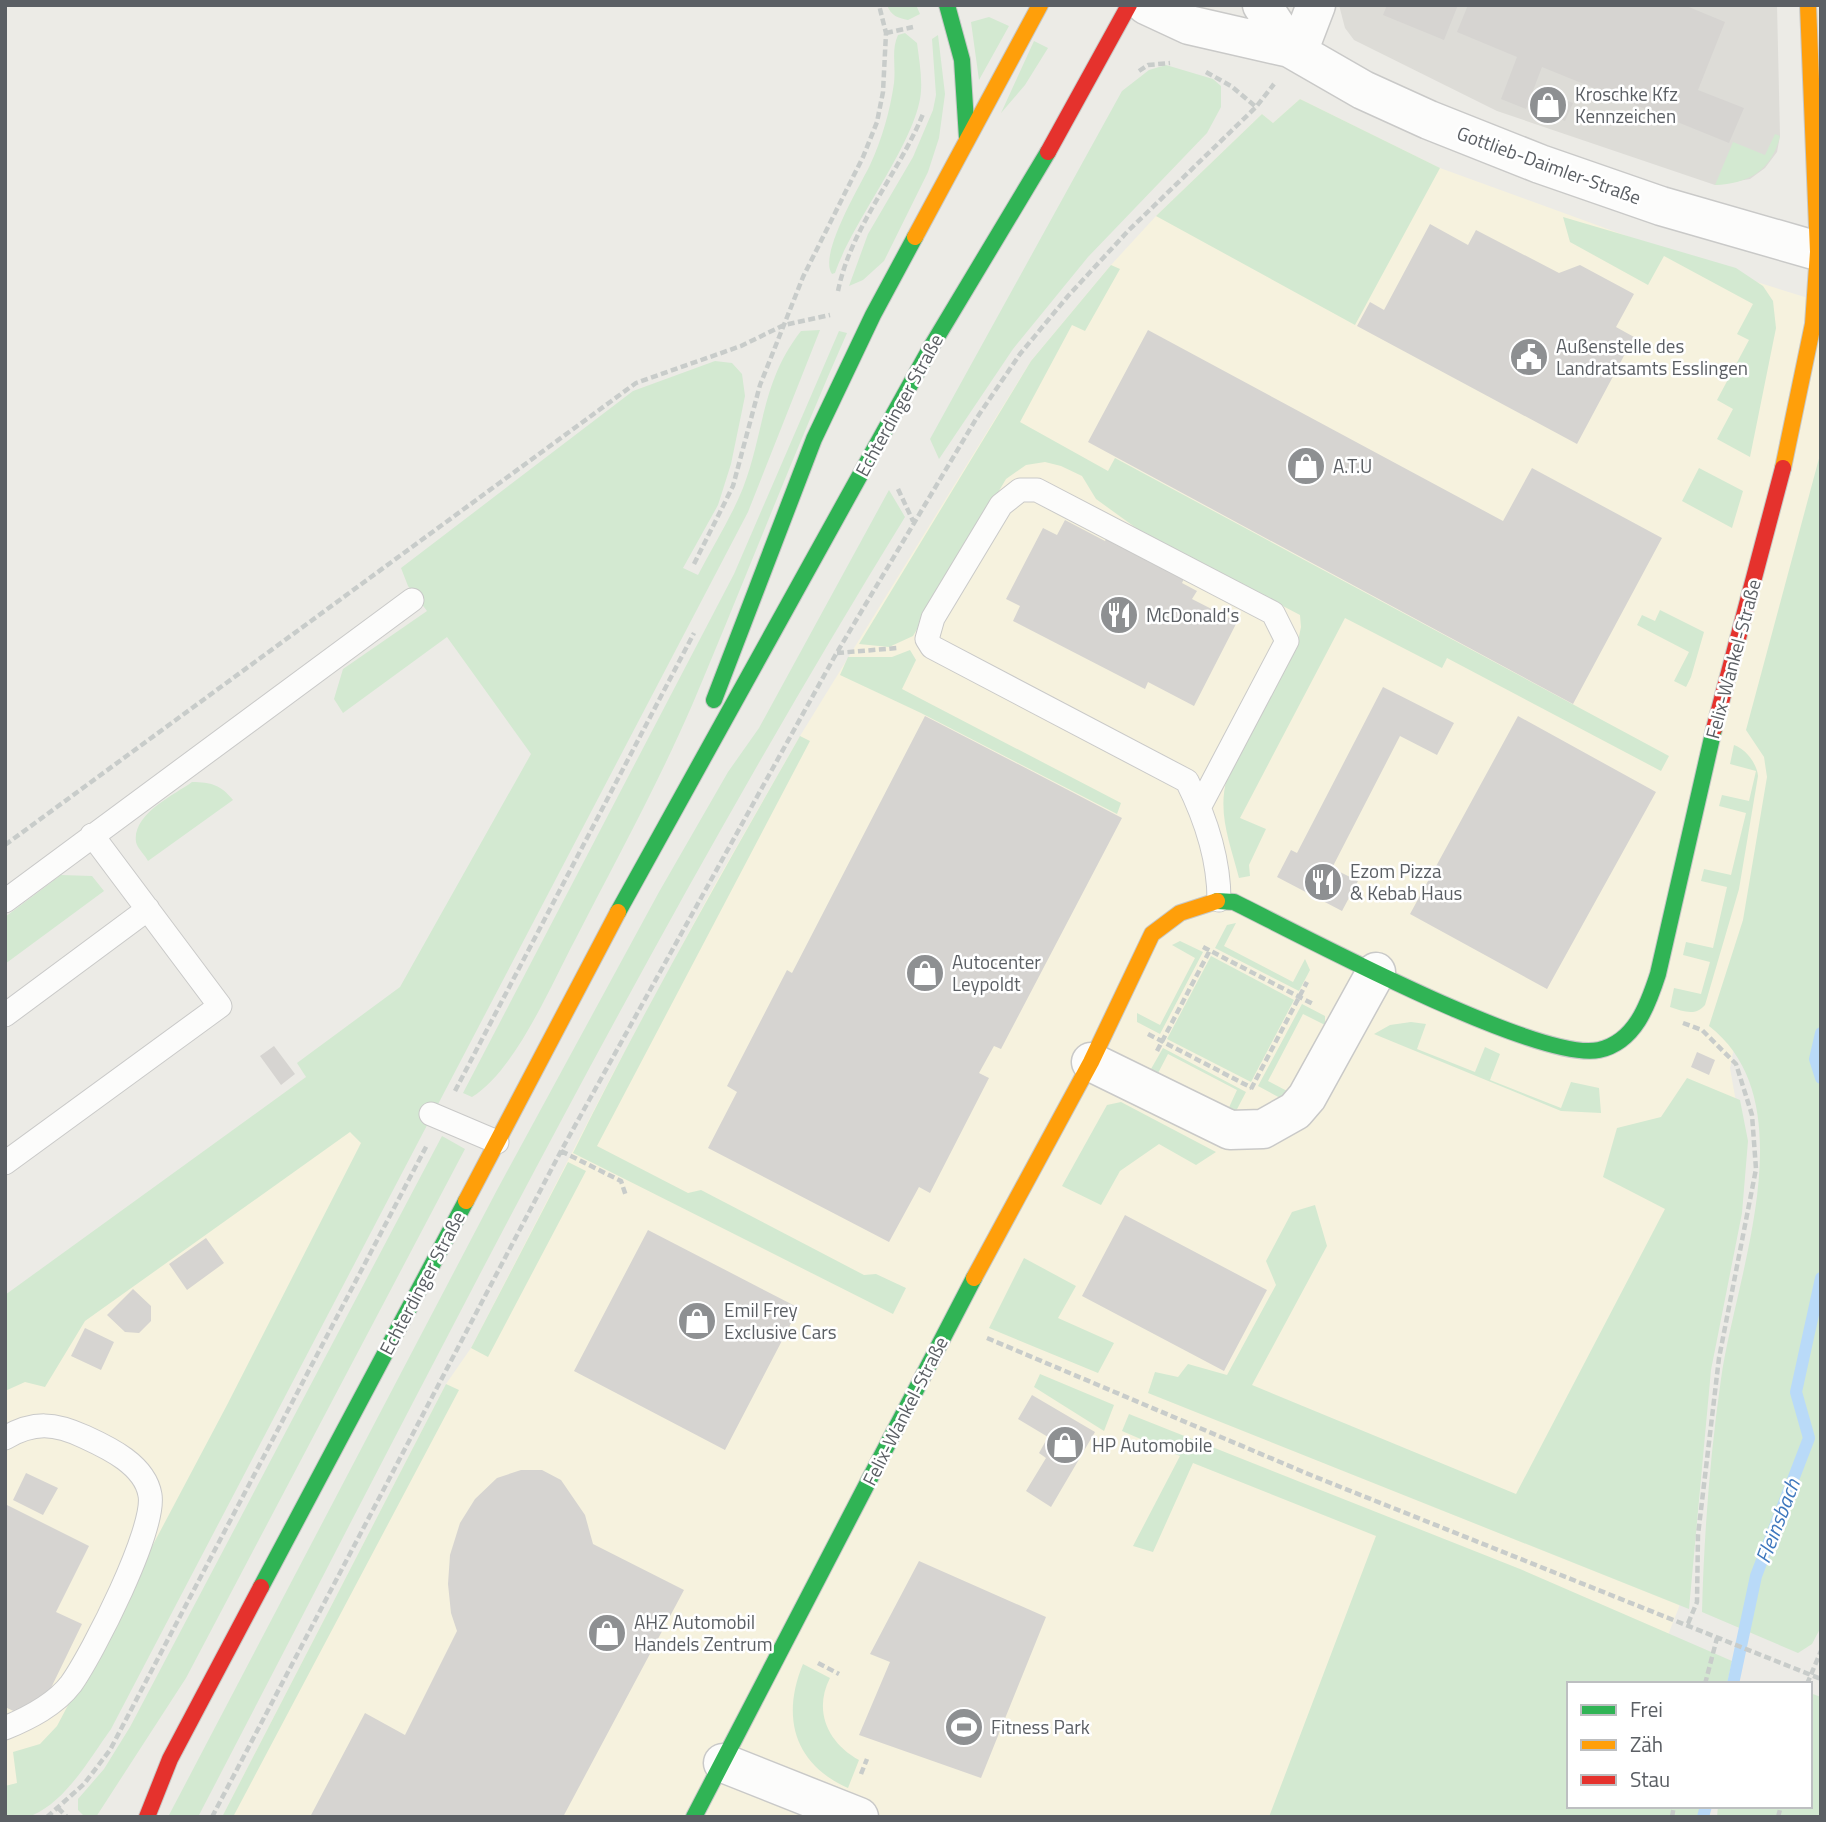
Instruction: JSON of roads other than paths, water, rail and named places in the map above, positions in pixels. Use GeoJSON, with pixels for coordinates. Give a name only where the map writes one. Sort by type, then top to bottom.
{"type":"FeatureCollection","features":[{"type":"Feature","properties":{"kind":"main road"},"geometry":{"type":"LineString","coordinates":[[947,5],[962,60],[967,138]]}},
{"type":"Feature","properties":{"kind":"main road","name":"Echterdinger Straße"},"geometry":{"type":"LineString","coordinates":[[674,807],[809,452],[873,315],[1040,5]]}},
{"type":"Feature","properties":{"kind":"main road","name":"Echterdinger Straße"},"geometry":{"type":"LineString","coordinates":[[147,1817],[170,1759],[674,807],[774,635],[931,347],[1040,167],[1129,5]]}},
{"type":"Feature","properties":{"kind":"main road","name":"Felix-Wankel-Straße"},"geometry":{"type":"LineString","coordinates":[[694,1817],[951,1321],[1091,1062],[1152,934],[1162,925],[1191,906],[1227,901],[1376,972],[1530,1040],[1567,1050],[1599,1050],[1627,1036],[1646,1010],[1658,974],[1716,722],[1781,476],[1813,324],[1819,252],[1808,5]]}},
{"type":"Feature","properties":{"kind":"main road","name":"Echterdinger Straße"},"geometry":{"type":"LineString","coordinates":[[137,1798],[170,1759]]}},
{"type":"Feature","properties":{"kind":"street","name":"Gottlieb-Daimler-Straße"},"geometry":{"type":"LineString","coordinates":[[1146,5],[1189,25],[1294,50],[1363,90],[1483,143],[1661,206],[1819,252]]}},
{"type":"Feature","properties":{"kind":"street","name":"Gottlieb-Daimler-Straße"},"geometry":{"type":"LineString","coordinates":[[1262,5],[1294,50]]}},
{"type":"Feature","properties":{"kind":"street"},"geometry":{"type":"LineString","coordinates":[[1294,50],[1316,5]]}},
{"type":"Feature","properties":{"kind":"street"},"geometry":{"type":"LineString","coordinates":[[1091,1062],[1230,1130],[1263,1129],[1295,1111],[1307,1097],[1376,972]]}},
{"type":"Feature","properties":{"kind":"street"},"geometry":{"type":"LineString","coordinates":[[723,1763],[859,1817]]}},
{"type":"Feature","properties":{"kind":"lane"},"geometry":{"type":"LineString","coordinates":[[1200,806],[1287,640],[1273,613],[1037,490],[1020,489],[1002,505],[933,618],[927,639],[932,647],[1187,781],[1200,806],[1227,901]]}},
{"type":"Feature","properties":{"kind":"lane"},"geometry":{"type":"LineString","coordinates":[[5,901],[412,600]]}},
{"type":"Feature","properties":{"kind":"lane"},"geometry":{"type":"LineString","coordinates":[[5,1163],[220,1006],[92,835]]}},
{"type":"Feature","properties":{"kind":"lane"},"geometry":{"type":"LineString","coordinates":[[5,1015],[148,909]]}},
{"type":"Feature","properties":{"kind":"lane"},"geometry":{"type":"LineString","coordinates":[[432,1114],[497,1142]]}},
{"type":"Feature","properties":{"kind":"lane"},"geometry":{"type":"LineString","coordinates":[[5,1438],[39,1424],[57,1426],[105,1446],[129,1461],[143,1478],[150,1493],[151,1517],[119,1592],[71,1684],[31,1717],[5,1728]]}},
{"type":"Feature","properties":{"kind":"waterway","name":"Fleinsbach"},"geometry":{"type":"LineString","coordinates":[[1821,1033],[1815,1059],[1821,1078]]}},
{"type":"Feature","properties":{"kind":"waterway","name":"Fleinsbach"},"geometry":{"type":"LineString","coordinates":[[1733,1682],[1756,1576],[1809,1438],[1796,1392],[1821,1278]]}},
{"type":"Feature","properties":{"kind":"waterway","name":"Fleinsbach"},"geometry":{"type":"LineString","coordinates":[[1703,1817],[1705,1808]]}},
{"type":"Feature","properties":{"kind":"place","name":"Kroschke Kfz Kennzeichen"},"geometry":{"type":"Point","coordinates":[1548,105]}},
{"type":"Feature","properties":{"kind":"place","name":"Außenstelle des Landratsamts Esslingen"},"geometry":{"type":"Point","coordinates":[1529,357]}},
{"type":"Feature","properties":{"kind":"place","name":"A.T.U"},"geometry":{"type":"Point","coordinates":[1306,466]}},
{"type":"Feature","properties":{"kind":"place","name":"McDonald's"},"geometry":{"type":"Point","coordinates":[1119,615]}},
{"type":"Feature","properties":{"kind":"place","name":"Ezom Pizza & Kebab Haus"},"geometry":{"type":"Point","coordinates":[1323,882]}},
{"type":"Feature","properties":{"kind":"place","name":"Autocenter Leypoldt"},"geometry":{"type":"Point","coordinates":[925,973]}},
{"type":"Feature","properties":{"kind":"place","name":"Emil Frey Exclusive Cars"},"geometry":{"type":"Point","coordinates":[697,1321]}},
{"type":"Feature","properties":{"kind":"place","name":"HP Automobile"},"geometry":{"type":"Point","coordinates":[1065,1445]}},
{"type":"Feature","properties":{"kind":"place","name":"AHZ Automobil Handels Zentrum"},"geometry":{"type":"Point","coordinates":[607,1633]}},
{"type":"Feature","properties":{"kind":"place","name":"Fitness Park"},"geometry":{"type":"Point","coordinates":[964,1727]}}]}
